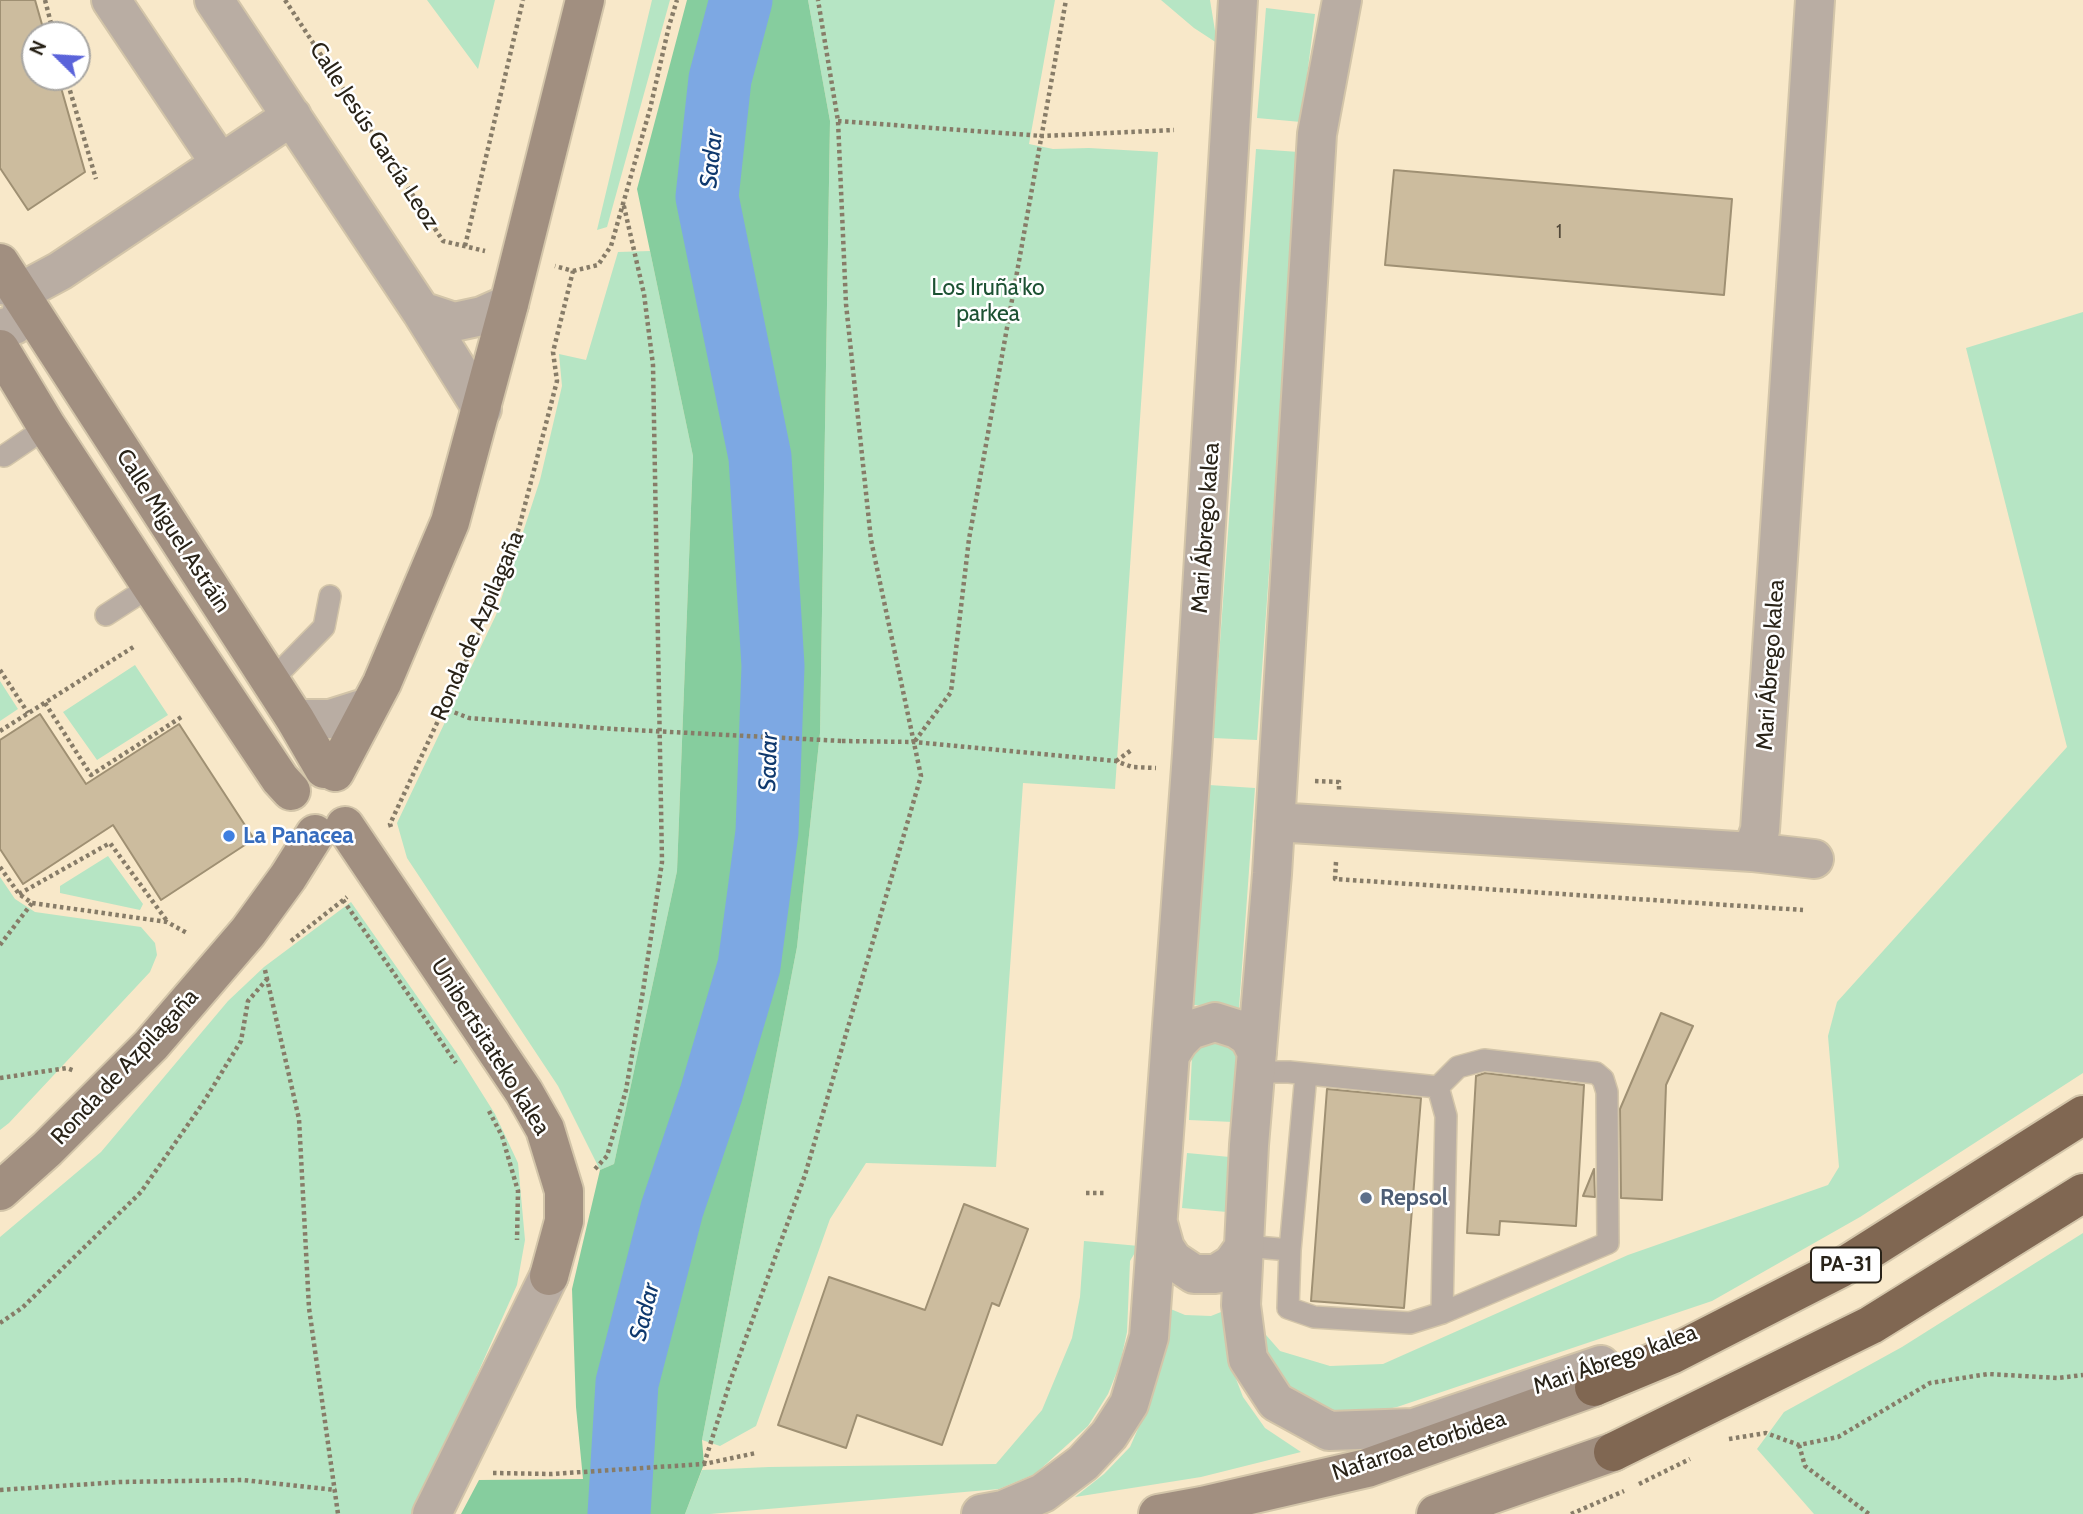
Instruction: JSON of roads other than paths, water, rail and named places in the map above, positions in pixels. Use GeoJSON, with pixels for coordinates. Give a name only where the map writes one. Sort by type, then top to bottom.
{"type":"FeatureCollection","features":[{"type":"Feature","properties":{"kind":"highway","name":"PA-31"},"geometry":{"type":"LineString","coordinates":[[1594,1387],[1671,1355],[1841,1268],[2083,1115]]}},
{"type":"Feature","properties":{"kind":"highway","name":"PA-31"},"geometry":{"type":"LineString","coordinates":[[1613,1452],[1871,1325],[2083,1193]]}},
{"type":"Feature","properties":{"kind":"street"},"geometry":{"type":"LineString","coordinates":[[111,0],[220,163]]}},
{"type":"Feature","properties":{"kind":"street"},"geometry":{"type":"LineString","coordinates":[[214,0],[421,311],[482,409]]}},
{"type":"Feature","properties":{"kind":"street"},"geometry":{"type":"LineString","coordinates":[[330,771],[382,683],[450,522],[482,409],[585,0]]}},
{"type":"Feature","properties":{"kind":"street","name":"Mari Ábrego kalea"},"geometry":{"type":"LineString","coordinates":[[981,1514],[1003,1510],[1043,1493],[1083,1463],[1109,1435],[1129,1404],[1149,1337],[1192,754],[1238,0]]}},
{"type":"Feature","properties":{"kind":"street","name":"Mari Ábrego kalea"},"geometry":{"type":"LineString","coordinates":[[1342,0],[1317,134],[1275,822],[1249,1145],[1241,1305],[1248,1359],[1276,1402],[1329,1431],[1414,1427],[1751,1314]]}},
{"type":"Feature","properties":{"kind":"street","name":"Mari Ábrego kalea"},"geometry":{"type":"LineString","coordinates":[[1752,852],[1760,830],[1761,818],[1815,0]]}},
{"type":"Feature","properties":{"kind":"street"},"geometry":{"type":"LineString","coordinates":[[0,329],[14,325],[22,316],[23,304],[6,280],[60,271],[292,116]]}},
{"type":"Feature","properties":{"kind":"street","name":"Calle Miguel Astráin"},"geometry":{"type":"LineString","coordinates":[[6,280],[330,771]]}},
{"type":"Feature","properties":{"kind":"street"},"geometry":{"type":"LineString","coordinates":[[421,311],[454,322],[482,316],[509,304]]}},
{"type":"Feature","properties":{"kind":"street","name":"Calle Miguel Astráin"},"geometry":{"type":"LineString","coordinates":[[0,349],[47,427],[152,586],[280,779],[292,790]]}},
{"type":"Feature","properties":{"kind":"street"},"geometry":{"type":"LineString","coordinates":[[295,719],[330,719],[368,707]]}},
{"type":"Feature","properties":{"kind":"street"},"geometry":{"type":"LineString","coordinates":[[330,771],[344,778],[355,797],[351,818],[330,830],[306,831],[293,818],[290,809],[292,790],[304,774],[330,771]]}},
{"type":"Feature","properties":{"kind":"street"},"geometry":{"type":"LineString","coordinates":[[1275,822],[1752,852],[1814,859]]}},
{"type":"Feature","properties":{"kind":"street","name":"Unibertsitateko kalea"},"geometry":{"type":"LineString","coordinates":[[330,830],[378,874],[524,1092],[545,1129],[564,1191],[564,1221],[549,1276],[432,1514]]}},
{"type":"Feature","properties":{"kind":"street","name":"Ronda de Azpilagaña"},"geometry":{"type":"LineString","coordinates":[[0,1191],[47,1149],[151,1045],[248,932],[288,877],[330,830]]}},
{"type":"Feature","properties":{"kind":"street"},"geometry":{"type":"LineString","coordinates":[[1170,1055],[1190,1030],[1215,1023],[1237,1029],[1249,1037],[1256,1062]]}},
{"type":"Feature","properties":{"kind":"street","name":"Mari Ábrego kalea"},"geometry":{"type":"LineString","coordinates":[[1158,1223],[1165,1248],[1173,1260],[1194,1274],[1216,1274],[1232,1264],[1245,1246]]}},
{"type":"Feature","properties":{"kind":"street","name":"Nafarroa etorbidea"},"geometry":{"type":"LineString","coordinates":[[1158,1514],[1367,1468],[1594,1387]]}},
{"type":"Feature","properties":{"kind":"street"},"geometry":{"type":"LineString","coordinates":[[1436,1514],[1613,1452]]}},
{"type":"Feature","properties":{"kind":"lane"},"geometry":{"type":"LineString","coordinates":[[4,456],[47,427]]}},
{"type":"Feature","properties":{"kind":"lane"},"geometry":{"type":"LineString","coordinates":[[106,615],[152,586]]}},
{"type":"Feature","properties":{"kind":"lane"},"geometry":{"type":"LineString","coordinates":[[270,682],[324,627],[330,596]]}},
{"type":"Feature","properties":{"kind":"lane"},"geometry":{"type":"LineString","coordinates":[[1306,1074],[1290,1250],[1288,1308],[1314,1317],[1410,1323],[1442,1313],[1608,1243],[1607,1092],[1603,1079],[1596,1073],[1484,1060],[1458,1067],[1438,1087]]}},
{"type":"Feature","properties":{"kind":"lane"},"geometry":{"type":"LineString","coordinates":[[1256,1062],[1306,1074],[1438,1087]]}},
{"type":"Feature","properties":{"kind":"lane"},"geometry":{"type":"LineString","coordinates":[[1438,1087],[1446,1116],[1442,1313]]}},
{"type":"Feature","properties":{"kind":"lane"},"geometry":{"type":"LineString","coordinates":[[1245,1246],[1290,1250]]}},
{"type":"Feature","properties":{"kind":"waterway","name":"Sadar"},"geometry":{"type":"LineString","coordinates":[[619,1514],[627,1383],[672,1209],[711,1094],[749,966],[767,832],[773,666],[760,457],[707,197],[720,79],[741,0]]}},
{"type":"Feature","properties":{"kind":"place","name":"La Panacea"},"geometry":{"type":"Point","coordinates":[229,836]}},
{"type":"Feature","properties":{"kind":"place","name":"Repsol"},"geometry":{"type":"Point","coordinates":[1366,1198]}},
{"type":"Feature","properties":{"kind":"park label","name":"Los Iruña'ko parkea"},"geometry":{"type":"Point","coordinates":[988,301]}}]}
